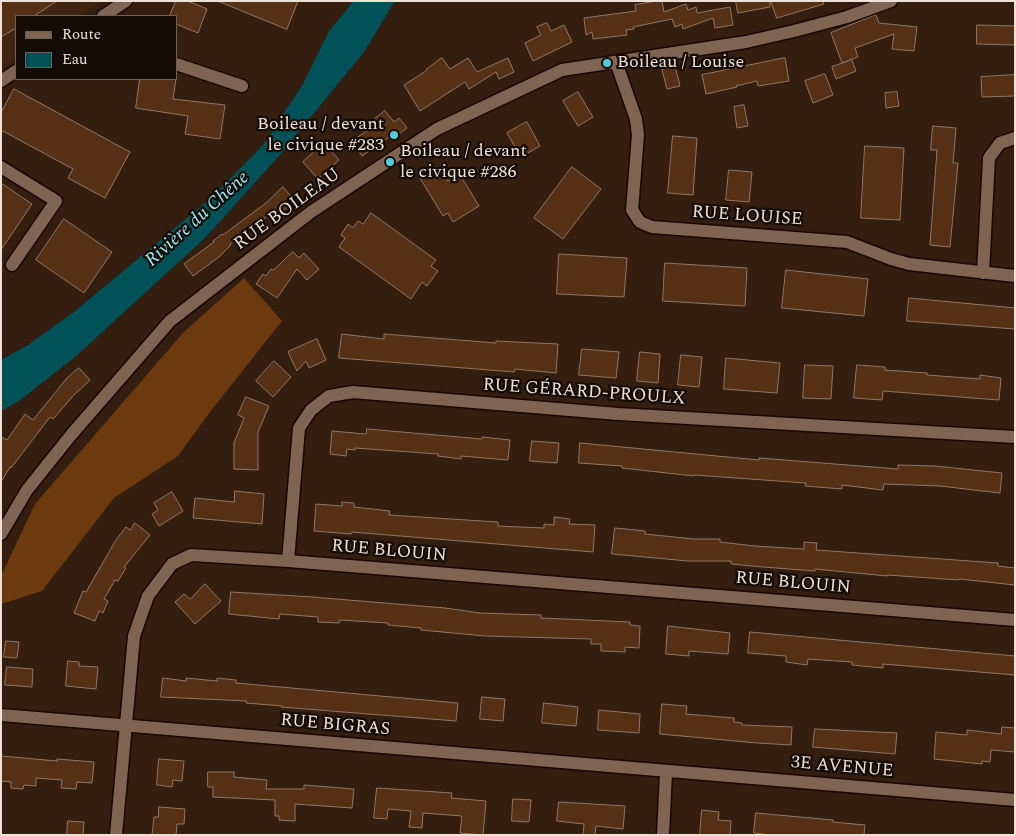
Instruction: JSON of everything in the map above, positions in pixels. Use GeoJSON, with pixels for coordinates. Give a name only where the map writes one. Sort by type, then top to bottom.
{"type":"FeatureCollection","features":[{"type":"Feature","properties":{"kind":"street"},"geometry":{"type":"LineString","coordinates":[[107,15],[126,1]]}},
{"type":"Feature","properties":{"kind":"street","name":"RUE BOILEAU"},"geometry":{"type":"LineString","coordinates":[[1,534],[27,490],[71,435],[170,322],[311,212],[437,129],[562,70],[746,42],[785,34],[847,17],[891,1]]}},
{"type":"Feature","properties":{"kind":"street","name":"RUE LOUISE"},"geometry":{"type":"LineString","coordinates":[[616,62],[636,119],[638,135],[632,210],[640,222],[652,227],[847,242],[909,264],[1015,276]]}},
{"type":"Feature","properties":{"kind":"street"},"geometry":{"type":"LineString","coordinates":[[178,65],[242,86]]}},
{"type":"Feature","properties":{"kind":"street"},"geometry":{"type":"LineString","coordinates":[[1,81],[15,72]]}},
{"type":"Feature","properties":{"kind":"street"},"geometry":{"type":"LineString","coordinates":[[982,273],[989,158],[1000,143],[1015,138]]}},
{"type":"Feature","properties":{"kind":"street"},"geometry":{"type":"LineString","coordinates":[[1,167],[56,201],[12,265]]}},
{"type":"Feature","properties":{"kind":"street","name":"RUE GÉRARD-PROULX"},"geometry":{"type":"LineString","coordinates":[[288,561],[299,428],[311,410],[329,396],[353,392],[618,414],[1015,437]]}},
{"type":"Feature","properties":{"kind":"street","name":"RUE BLOUIN"},"geometry":{"type":"LineString","coordinates":[[116,835],[134,636],[148,596],[172,564],[192,555],[288,561],[1015,620]]}},
{"type":"Feature","properties":{"kind":"street","name":"RUE BIGRAS"},"geometry":{"type":"LineString","coordinates":[[1,715],[666,772]]}},
{"type":"Feature","properties":{"kind":"street"},"geometry":{"type":"LineString","coordinates":[[663,835],[666,772]]}},
{"type":"Feature","properties":{"kind":"street","name":"3E AVENUE"},"geometry":{"type":"LineString","coordinates":[[666,772],[1015,800]]}},
{"type":"Feature","properties":{"kind":"shaded area"},"geometry":{"type":"Polygon","coordinates":[[[1,1],[102,1],[81,15],[15,15],[15,60],[1,69],[1,1]]]}},
{"type":"Feature","properties":{"kind":"shaded area"},"geometry":{"type":"Polygon","coordinates":[[[244,278],[282,321],[210,412],[178,456],[114,498],[42,591],[1,604],[1,576],[35,504],[183,333],[244,278]]]}},
{"type":"Feature","properties":{"kind":"water","name":"Rivière du Chêne"},"geometry":{"type":"Polygon","coordinates":[[[354,1],[395,1],[364,52],[279,156],[205,238],[75,357],[19,401],[1,411],[1,360],[28,345],[75,311],[211,198],[263,145],[303,84],[329,31],[354,1]]]}},
{"type":"Feature","properties":{"kind":"building"},"geometry":{"type":"Polygon","coordinates":[[[1,1],[57,1],[36,15],[15,15],[15,29],[1,37],[1,1]]]}},
{"type":"Feature","properties":{"kind":"building"},"geometry":{"type":"Polygon","coordinates":[[[176,1],[188,1],[207,9],[198,33],[178,25],[178,15],[170,15],[176,1]]]}},
{"type":"Feature","properties":{"kind":"building"},"geometry":{"type":"Polygon","coordinates":[[[218,1],[298,1],[287,29],[218,1]]]}},
{"type":"Feature","properties":{"kind":"building"},"geometry":{"type":"Polygon","coordinates":[[[662,1],[664,12],[686,4],[688,10],[696,7],[697,13],[730,7],[733,25],[715,28],[713,18],[683,29],[682,24],[675,27],[672,19],[633,27],[634,29],[626,30],[627,35],[593,39],[592,32],[586,35],[584,18],[636,11],[635,5],[662,1]]]}},
{"type":"Feature","properties":{"kind":"building"},"geometry":{"type":"Polygon","coordinates":[[[736,1],[770,1],[770,7],[738,13],[736,1]]]}},
{"type":"Feature","properties":{"kind":"building"},"geometry":{"type":"Polygon","coordinates":[[[771,1],[823,1],[824,4],[777,18],[771,1]]]}},
{"type":"Feature","properties":{"kind":"building"},"geometry":{"type":"Polygon","coordinates":[[[876,15],[879,23],[917,27],[914,51],[892,49],[894,34],[855,48],[858,57],[842,63],[831,33],[876,15]]]}},
{"type":"Feature","properties":{"kind":"building"},"geometry":{"type":"Polygon","coordinates":[[[547,23],[551,31],[564,25],[572,42],[533,61],[525,43],[541,35],[537,27],[547,23]]]}},
{"type":"Feature","properties":{"kind":"building"},"geometry":{"type":"Polygon","coordinates":[[[977,25],[1015,26],[1015,45],[977,44],[977,25]]]}},
{"type":"Feature","properties":{"kind":"building"},"geometry":{"type":"Polygon","coordinates":[[[442,58],[450,69],[468,58],[477,72],[508,58],[514,72],[499,79],[496,72],[469,89],[465,82],[420,111],[404,85],[442,58]]]}},
{"type":"Feature","properties":{"kind":"building"},"geometry":{"type":"Polygon","coordinates":[[[785,58],[789,81],[758,86],[757,81],[706,94],[702,75],[785,58]]]}},
{"type":"Feature","properties":{"kind":"building"},"geometry":{"type":"Polygon","coordinates":[[[852,60],[856,71],[836,79],[832,67],[852,60]]]}},
{"type":"Feature","properties":{"kind":"building"},"geometry":{"type":"Polygon","coordinates":[[[675,66],[680,86],[667,89],[662,70],[675,66]]]}},
{"type":"Feature","properties":{"kind":"building"},"geometry":{"type":"Polygon","coordinates":[[[825,74],[833,95],[813,103],[805,81],[825,74]]]}},
{"type":"Feature","properties":{"kind":"building"},"geometry":{"type":"Polygon","coordinates":[[[1015,75],[1015,96],[982,97],[981,77],[1015,75]]]}},
{"type":"Feature","properties":{"kind":"building"},"geometry":{"type":"Polygon","coordinates":[[[140,80],[176,80],[173,99],[225,105],[220,139],[185,134],[188,116],[136,108],[140,80]]]}},
{"type":"Feature","properties":{"kind":"building"},"geometry":{"type":"Polygon","coordinates":[[[14,89],[130,152],[105,198],[68,178],[73,169],[1,130],[1,113],[14,89]]]}},
{"type":"Feature","properties":{"kind":"building"},"geometry":{"type":"Polygon","coordinates":[[[578,92],[593,117],[578,126],[563,101],[578,92]]]}},
{"type":"Feature","properties":{"kind":"building"},"geometry":{"type":"Polygon","coordinates":[[[897,92],[899,106],[886,108],[885,93],[897,92]]]}},
{"type":"Feature","properties":{"kind":"building"},"geometry":{"type":"Polygon","coordinates":[[[744,105],[748,126],[737,128],[734,107],[744,105]]]}},
{"type":"Feature","properties":{"kind":"building"},"geometry":{"type":"Polygon","coordinates":[[[385,111],[394,122],[399,118],[407,128],[391,140],[389,137],[362,156],[352,141],[378,123],[375,119],[385,111]]]}},
{"type":"Feature","properties":{"kind":"building"},"geometry":{"type":"Polygon","coordinates":[[[527,122],[540,146],[521,157],[507,133],[527,122]]]}},
{"type":"Feature","properties":{"kind":"building"},"geometry":{"type":"Polygon","coordinates":[[[933,126],[956,128],[953,163],[958,163],[950,247],[930,245],[937,150],[931,150],[933,126]]]}},
{"type":"Feature","properties":{"kind":"building"},"geometry":{"type":"Polygon","coordinates":[[[673,136],[697,138],[693,195],[668,193],[673,136]]]}},
{"type":"Feature","properties":{"kind":"building"},"geometry":{"type":"Polygon","coordinates":[[[324,143],[339,160],[318,179],[303,162],[324,143]]]}},
{"type":"Feature","properties":{"kind":"building"},"geometry":{"type":"Polygon","coordinates":[[[865,146],[904,148],[900,220],[861,218],[865,146]]]}},
{"type":"Feature","properties":{"kind":"building"},"geometry":{"type":"Polygon","coordinates":[[[437,167],[448,181],[459,173],[479,206],[453,222],[448,213],[443,216],[420,178],[437,167]]]}},
{"type":"Feature","properties":{"kind":"building"},"geometry":{"type":"Polygon","coordinates":[[[572,167],[601,189],[563,239],[534,218],[572,167]]]}},
{"type":"Feature","properties":{"kind":"building"},"geometry":{"type":"Polygon","coordinates":[[[729,170],[752,172],[749,202],[726,200],[729,170]]]}},
{"type":"Feature","properties":{"kind":"building"},"geometry":{"type":"Polygon","coordinates":[[[1,183],[32,204],[1,250],[1,183]]]}},
{"type":"Feature","properties":{"kind":"building"},"geometry":{"type":"Polygon","coordinates":[[[283,187],[295,201],[277,216],[274,211],[230,244],[219,257],[193,276],[184,264],[266,203],[283,187]]]}},
{"type":"Feature","properties":{"kind":"building"},"geometry":{"type":"Polygon","coordinates":[[[371,213],[436,260],[431,266],[438,271],[427,286],[422,282],[411,299],[339,247],[345,238],[341,235],[348,224],[353,228],[358,221],[363,224],[371,213]]]}},
{"type":"Feature","properties":{"kind":"building"},"geometry":{"type":"Polygon","coordinates":[[[64,219],[112,252],[84,293],[36,260],[64,219]]]}},
{"type":"Feature","properties":{"kind":"building"},"geometry":{"type":"Polygon","coordinates":[[[293,252],[299,258],[304,253],[319,269],[307,280],[297,269],[277,298],[256,284],[263,274],[266,276],[271,269],[273,270],[293,252]]]}},
{"type":"Feature","properties":{"kind":"building"},"geometry":{"type":"Polygon","coordinates":[[[559,254],[627,258],[624,297],[557,294],[559,254]]]}},
{"type":"Feature","properties":{"kind":"building"},"geometry":{"type":"Polygon","coordinates":[[[665,263],[747,268],[745,306],[663,301],[665,263]]]}},
{"type":"Feature","properties":{"kind":"building"},"geometry":{"type":"Polygon","coordinates":[[[786,270],[868,279],[864,316],[782,308],[786,270]]]}},
{"type":"Feature","properties":{"kind":"building"},"geometry":{"type":"Polygon","coordinates":[[[909,298],[1015,308],[1015,329],[907,321],[909,298]]]}},
{"type":"Feature","properties":{"kind":"building"},"geometry":{"type":"Polygon","coordinates":[[[342,334],[384,339],[384,334],[496,343],[496,341],[558,344],[556,373],[515,369],[514,372],[339,358],[342,334]]]}},
{"type":"Feature","properties":{"kind":"building"},"geometry":{"type":"Polygon","coordinates":[[[317,339],[326,360],[309,368],[306,361],[297,371],[288,352],[317,339]]]}},
{"type":"Feature","properties":{"kind":"building"},"geometry":{"type":"Polygon","coordinates":[[[582,349],[619,352],[616,378],[579,375],[582,349]]]}},
{"type":"Feature","properties":{"kind":"building"},"geometry":{"type":"Polygon","coordinates":[[[640,352],[660,354],[658,383],[637,381],[640,352]]]}},
{"type":"Feature","properties":{"kind":"building"},"geometry":{"type":"Polygon","coordinates":[[[681,355],[702,357],[699,387],[678,385],[681,355]]]}},
{"type":"Feature","properties":{"kind":"building"},"geometry":{"type":"Polygon","coordinates":[[[726,358],[780,363],[777,393],[724,389],[726,358]]]}},
{"type":"Feature","properties":{"kind":"building"},"geometry":{"type":"Polygon","coordinates":[[[274,361],[291,377],[273,397],[256,381],[274,361]]]}},
{"type":"Feature","properties":{"kind":"building"},"geometry":{"type":"Polygon","coordinates":[[[805,365],[833,366],[831,399],[803,398],[805,365]]]}},
{"type":"Feature","properties":{"kind":"building"},"geometry":{"type":"Polygon","coordinates":[[[857,365],[885,367],[885,370],[927,373],[927,375],[980,379],[980,375],[1001,378],[999,400],[883,391],[882,400],[854,398],[857,365]]]}},
{"type":"Feature","properties":{"kind":"building"},"geometry":{"type":"Polygon","coordinates":[[[79,368],[90,380],[53,419],[50,417],[10,467],[1,482],[1,437],[7,440],[25,414],[33,420],[67,378],[79,368]]]}},
{"type":"Feature","properties":{"kind":"building"},"geometry":{"type":"Polygon","coordinates":[[[246,397],[269,406],[258,432],[258,470],[234,469],[234,443],[244,418],[238,415],[246,397]]]}},
{"type":"Feature","properties":{"kind":"building"},"geometry":{"type":"Polygon","coordinates":[[[367,429],[510,440],[508,460],[461,456],[461,459],[438,456],[438,454],[355,448],[355,450],[347,449],[346,456],[330,454],[332,431],[366,434],[367,429]]]}},
{"type":"Feature","properties":{"kind":"building"},"geometry":{"type":"Polygon","coordinates":[[[532,441],[559,443],[557,463],[530,461],[532,441]]]}},
{"type":"Feature","properties":{"kind":"building"},"geometry":{"type":"Polygon","coordinates":[[[580,443],[759,460],[759,458],[898,469],[898,465],[935,466],[1002,473],[1000,493],[940,486],[884,484],[883,490],[842,485],[842,489],[805,486],[806,483],[694,476],[622,468],[622,466],[579,463],[580,443]]]}},
{"type":"Feature","properties":{"kind":"building"},"geometry":{"type":"Polygon","coordinates":[[[235,491],[264,494],[262,524],[193,518],[195,498],[234,502],[235,491]]]}},
{"type":"Feature","properties":{"kind":"building"},"geometry":{"type":"Polygon","coordinates":[[[172,492],[183,511],[159,526],[152,514],[158,510],[154,503],[172,492]]]}},
{"type":"Feature","properties":{"kind":"building"},"geometry":{"type":"Polygon","coordinates":[[[342,502],[354,503],[354,507],[390,511],[389,515],[498,522],[498,526],[544,528],[544,524],[554,525],[554,517],[570,519],[569,524],[595,525],[593,552],[352,532],[351,534],[314,531],[316,504],[342,506],[342,502]]]}},
{"type":"Feature","properties":{"kind":"building"},"geometry":{"type":"Polygon","coordinates":[[[135,523],[150,535],[124,567],[126,568],[118,581],[115,580],[104,599],[108,601],[103,613],[99,611],[95,621],[74,613],[83,591],[86,592],[116,540],[126,527],[130,530],[135,523]]]}},
{"type":"Feature","properties":{"kind":"building"},"geometry":{"type":"Polygon","coordinates":[[[615,528],[645,531],[645,534],[694,539],[720,539],[720,542],[754,546],[804,549],[804,542],[817,543],[816,550],[998,563],[998,566],[1015,568],[1015,585],[959,579],[763,567],[731,564],[731,561],[688,561],[612,554],[615,528]]]}},
{"type":"Feature","properties":{"kind":"building"},"geometry":{"type":"Polygon","coordinates":[[[205,584],[221,601],[195,624],[175,602],[184,594],[190,599],[205,584]]]}},
{"type":"Feature","properties":{"kind":"building"},"geometry":{"type":"Polygon","coordinates":[[[231,592],[445,608],[480,613],[541,615],[541,618],[630,622],[630,625],[640,626],[639,648],[625,647],[625,652],[601,651],[601,644],[591,644],[591,639],[485,636],[421,630],[421,628],[388,625],[388,623],[340,620],[339,623],[318,622],[318,617],[280,614],[279,619],[229,614],[231,592]]]}},
{"type":"Feature","properties":{"kind":"building"},"geometry":{"type":"Polygon","coordinates":[[[668,626],[730,633],[728,654],[689,651],[689,656],[666,654],[668,626]]]}},
{"type":"Feature","properties":{"kind":"building"},"geometry":{"type":"Polygon","coordinates":[[[750,632],[1015,656],[1015,675],[883,664],[883,668],[852,665],[852,662],[808,659],[807,665],[786,662],[786,656],[748,653],[750,632]]]}},
{"type":"Feature","properties":{"kind":"building"},"geometry":{"type":"Polygon","coordinates":[[[6,641],[19,642],[17,658],[4,657],[6,641]]]}},
{"type":"Feature","properties":{"kind":"building"},"geometry":{"type":"Polygon","coordinates":[[[68,661],[79,662],[79,666],[98,667],[96,689],[66,686],[68,661]]]}},
{"type":"Feature","properties":{"kind":"building"},"geometry":{"type":"Polygon","coordinates":[[[7,667],[33,669],[32,687],[5,685],[7,667]]]}},
{"type":"Feature","properties":{"kind":"building"},"geometry":{"type":"Polygon","coordinates":[[[163,678],[186,681],[186,678],[217,681],[217,678],[236,680],[236,683],[458,703],[456,721],[281,707],[246,703],[246,701],[161,697],[163,678]]]}},
{"type":"Feature","properties":{"kind":"building"},"geometry":{"type":"Polygon","coordinates":[[[482,697],[505,699],[503,721],[480,719],[482,697]]]}},
{"type":"Feature","properties":{"kind":"building"},"geometry":{"type":"Polygon","coordinates":[[[544,703],[578,707],[576,726],[542,723],[544,703]]]}},
{"type":"Feature","properties":{"kind":"building"},"geometry":{"type":"Polygon","coordinates":[[[662,704],[687,706],[686,714],[734,718],[734,722],[742,723],[742,725],[792,727],[791,745],[660,734],[662,704]]]}},
{"type":"Feature","properties":{"kind":"building"},"geometry":{"type":"Polygon","coordinates":[[[599,710],[640,714],[639,733],[598,730],[599,710]]]}},
{"type":"Feature","properties":{"kind":"building"},"geometry":{"type":"Polygon","coordinates":[[[1002,727],[1015,728],[1015,752],[991,750],[990,762],[982,761],[982,764],[934,759],[936,732],[967,735],[967,730],[1001,734],[1002,727]]]}},
{"type":"Feature","properties":{"kind":"building"},"geometry":{"type":"Polygon","coordinates":[[[815,729],[897,733],[895,754],[813,747],[815,729]]]}},
{"type":"Feature","properties":{"kind":"building"},"geometry":{"type":"Polygon","coordinates":[[[1,756],[94,762],[92,783],[77,782],[76,789],[61,788],[62,780],[36,778],[36,786],[24,785],[23,789],[11,788],[11,782],[1,781],[1,756]]]}},
{"type":"Feature","properties":{"kind":"building"},"geometry":{"type":"Polygon","coordinates":[[[159,759],[184,761],[182,781],[173,780],[172,787],[157,785],[159,759]]]}},
{"type":"Feature","properties":{"kind":"building"},"geometry":{"type":"Polygon","coordinates":[[[208,772],[234,772],[234,777],[267,780],[266,789],[304,789],[304,785],[354,789],[352,808],[295,804],[295,821],[279,820],[279,816],[275,816],[275,800],[213,797],[213,787],[208,787],[208,772]]]}},
{"type":"Feature","properties":{"kind":"building"},"geometry":{"type":"Polygon","coordinates":[[[377,788],[452,793],[451,798],[486,801],[483,835],[460,833],[462,816],[423,813],[422,828],[409,827],[411,811],[388,809],[387,819],[374,818],[377,788]]]}},
{"type":"Feature","properties":{"kind":"building"},"geometry":{"type":"Polygon","coordinates":[[[513,799],[531,800],[529,822],[512,821],[513,799]]]}},
{"type":"Feature","properties":{"kind":"building"},"geometry":{"type":"Polygon","coordinates":[[[559,802],[625,806],[623,829],[596,826],[595,835],[583,835],[584,824],[557,821],[559,802]]]}},
{"type":"Feature","properties":{"kind":"building"},"geometry":{"type":"Polygon","coordinates":[[[159,807],[185,809],[184,824],[177,824],[176,835],[152,835],[154,817],[158,817],[159,807]]]}},
{"type":"Feature","properties":{"kind":"building"},"geometry":{"type":"Polygon","coordinates":[[[702,810],[719,812],[718,820],[731,821],[730,835],[700,835],[702,810]]]}},
{"type":"Feature","properties":{"kind":"building"},"geometry":{"type":"Polygon","coordinates":[[[756,813],[865,825],[864,835],[771,835],[754,833],[756,813]]]}},
{"type":"Feature","properties":{"kind":"building"},"geometry":{"type":"Polygon","coordinates":[[[68,821],[84,822],[83,835],[67,835],[68,821]]]}},
{"type":"Feature","properties":{"kind":"place","name":"Boileau / Louise"},"geometry":{"type":"Point","coordinates":[607,63]}},
{"type":"Feature","properties":{"kind":"place","name":"Boileau / devant le civique #283"},"geometry":{"type":"Point","coordinates":[394,135]}},
{"type":"Feature","properties":{"kind":"place","name":"Boileau / devant le civique #286"},"geometry":{"type":"Point","coordinates":[390,162]}}]}
